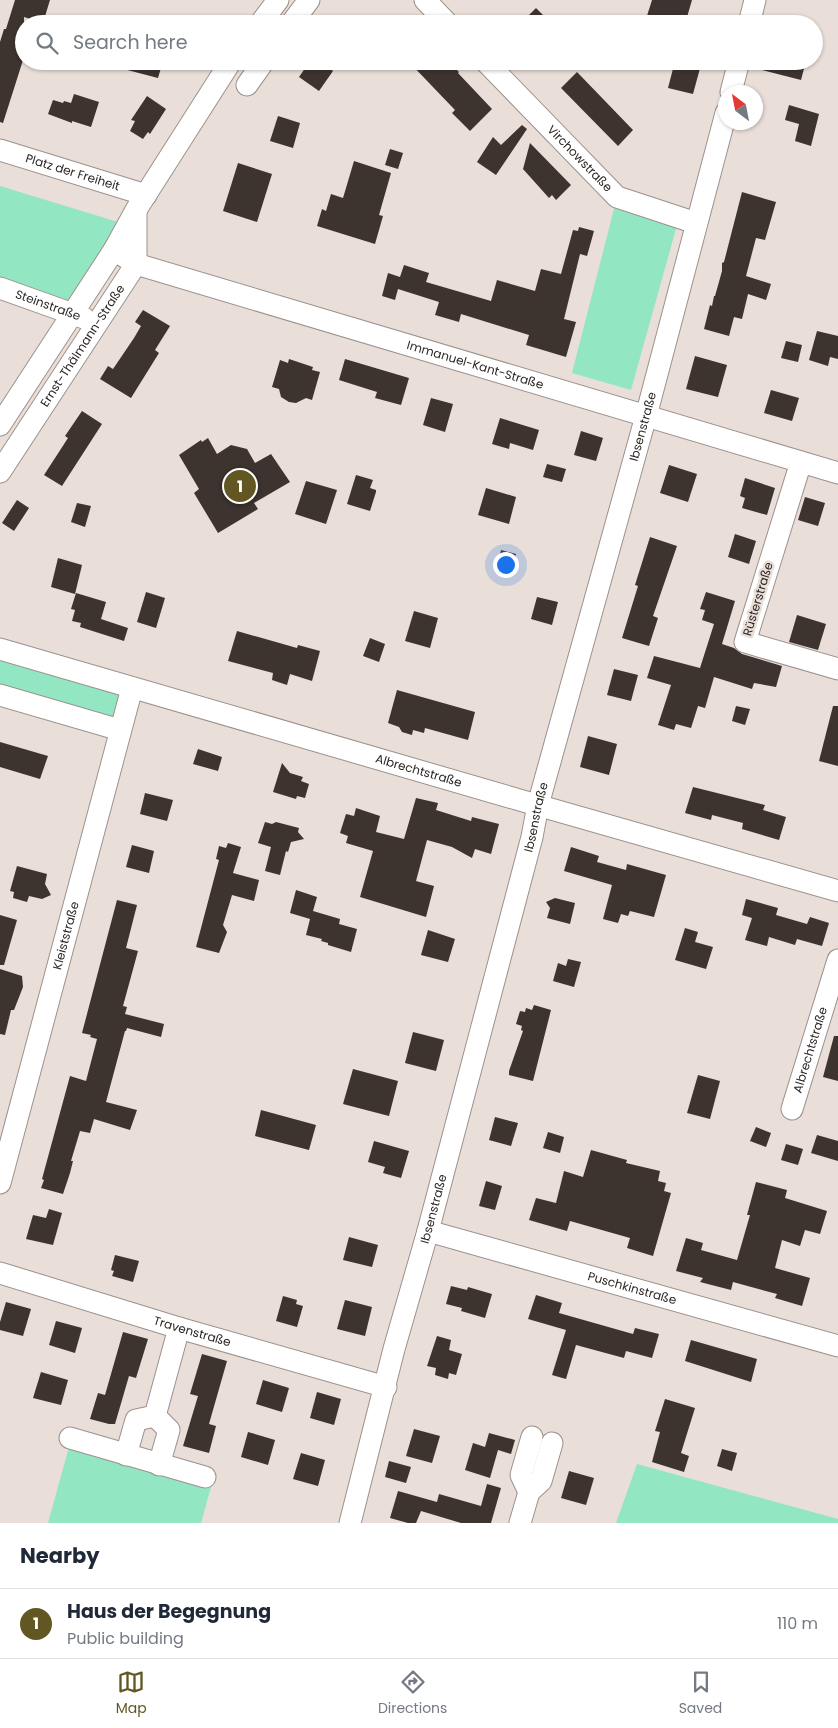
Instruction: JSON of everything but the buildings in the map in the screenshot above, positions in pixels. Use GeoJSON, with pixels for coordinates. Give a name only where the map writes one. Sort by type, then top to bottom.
{"type":"FeatureCollection","features":[{"type":"Feature","properties":{"kind":"street"},"geometry":{"type":"LineString","coordinates":[[267,15],[278,0]]}},
{"type":"Feature","properties":{"kind":"street"},"geometry":{"type":"LineString","coordinates":[[298,15],[309,0]]}},
{"type":"Feature","properties":{"kind":"street"},"geometry":{"type":"LineString","coordinates":[[425,0],[439,15]]}},
{"type":"Feature","properties":{"kind":"street"},"geometry":{"type":"LineString","coordinates":[[752,15],[756,0]]}},
{"type":"Feature","properties":{"kind":"street","name":"Ernst-Thälmann-Straße"},"geometry":{"type":"LineString","coordinates":[[0,425],[114,250],[141,203],[225,70]]}},
{"type":"Feature","properties":{"kind":"street"},"geometry":{"type":"LineString","coordinates":[[246,85],[257,70]]}},
{"type":"Feature","properties":{"kind":"street","name":"Virchowstraße"},"geometry":{"type":"LineString","coordinates":[[494,70],[617,197],[696,223]]}},
{"type":"Feature","properties":{"kind":"street"},"geometry":{"type":"LineString","coordinates":[[733,85],[737,70]]}},
{"type":"Feature","properties":{"kind":"street","name":"Ibsenstraße"},"geometry":{"type":"LineString","coordinates":[[350,1523],[394,1349],[428,1231],[532,837],[538,805],[646,416],[721,130]]}},
{"type":"Feature","properties":{"kind":"street","name":"Platz der Freiheit"},"geometry":{"type":"LineString","coordinates":[[0,150],[141,203]]}},
{"type":"Feature","properties":{"kind":"street"},"geometry":{"type":"LineString","coordinates":[[136,264],[141,203]]}},
{"type":"Feature","properties":{"kind":"street","name":"Immanuel-Kant-Straße"},"geometry":{"type":"LineString","coordinates":[[114,250],[136,264],[838,473]]}},
{"type":"Feature","properties":{"kind":"street","name":"Ernst-Thälmann-Straße"},"geometry":{"type":"LineString","coordinates":[[0,472],[136,264]]}},
{"type":"Feature","properties":{"kind":"street","name":"Steinstraße"},"geometry":{"type":"LineString","coordinates":[[0,288],[96,323]]}},
{"type":"Feature","properties":{"kind":"street","name":"Rüsterstraße"},"geometry":{"type":"LineString","coordinates":[[801,462],[745,642],[838,669]]}},
{"type":"Feature","properties":{"kind":"street","name":"Albrechtstraße"},"geometry":{"type":"LineString","coordinates":[[0,649],[838,890]]}},
{"type":"Feature","properties":{"kind":"street","name":"Kleiststraße"},"geometry":{"type":"LineString","coordinates":[[0,1183],[132,688]]}},
{"type":"Feature","properties":{"kind":"street"},"geometry":{"type":"LineString","coordinates":[[0,695],[120,730]]}},
{"type":"Feature","properties":{"kind":"street","name":"Albrechtstraße"},"geometry":{"type":"LineString","coordinates":[[792,1109],[838,960]]}},
{"type":"Feature","properties":{"kind":"street","name":"Puschkinstraße"},"geometry":{"type":"LineString","coordinates":[[428,1231],[838,1346]]}},
{"type":"Feature","properties":{"kind":"street","name":"Travenstraße"},"geometry":{"type":"LineString","coordinates":[[0,1273],[179,1328],[386,1386]]}},
{"type":"Feature","properties":{"kind":"street"},"geometry":{"type":"LineString","coordinates":[[155,1416],[179,1328]]}},
{"type":"Feature","properties":{"kind":"street"},"geometry":{"type":"LineString","coordinates":[[126,1455],[136,1420],[155,1416]]}},
{"type":"Feature","properties":{"kind":"street"},"geometry":{"type":"LineString","coordinates":[[155,1416],[169,1430],[159,1465]]}},
{"type":"Feature","properties":{"kind":"street"},"geometry":{"type":"LineString","coordinates":[[529,1492],[521,1475],[532,1437]]}},
{"type":"Feature","properties":{"kind":"street"},"geometry":{"type":"LineString","coordinates":[[70,1438],[205,1477]]}},
{"type":"Feature","properties":{"kind":"street"},"geometry":{"type":"LineString","coordinates":[[520,1523],[529,1492],[541,1481],[552,1443]]}},
{"type":"Feature","properties":{"kind":"green space"},"geometry":{"type":"Polygon","coordinates":[[[0,186],[118,222],[68,305],[0,281],[0,186]]]}},
{"type":"Feature","properties":{"kind":"green space"},"geometry":{"type":"Polygon","coordinates":[[[617,197],[679,218],[631,390],[572,373],[617,197]]]}},
{"type":"Feature","properties":{"kind":"green space"},"geometry":{"type":"Polygon","coordinates":[[[0,652],[130,689],[120,727],[0,692],[0,652]]]}},
{"type":"Feature","properties":{"kind":"green space"},"geometry":{"type":"Polygon","coordinates":[[[69,1447],[211,1487],[201,1523],[48,1523],[69,1447]]]}},
{"type":"Feature","properties":{"kind":"green space"},"geometry":{"type":"Polygon","coordinates":[[[637,1464],[838,1519],[838,1523],[616,1523],[637,1464]]]}},
{"type":"Feature","properties":{"kind":"place","name":"Haus der Begegnung"},"geometry":{"type":"Point","coordinates":[240,486]}}]}
